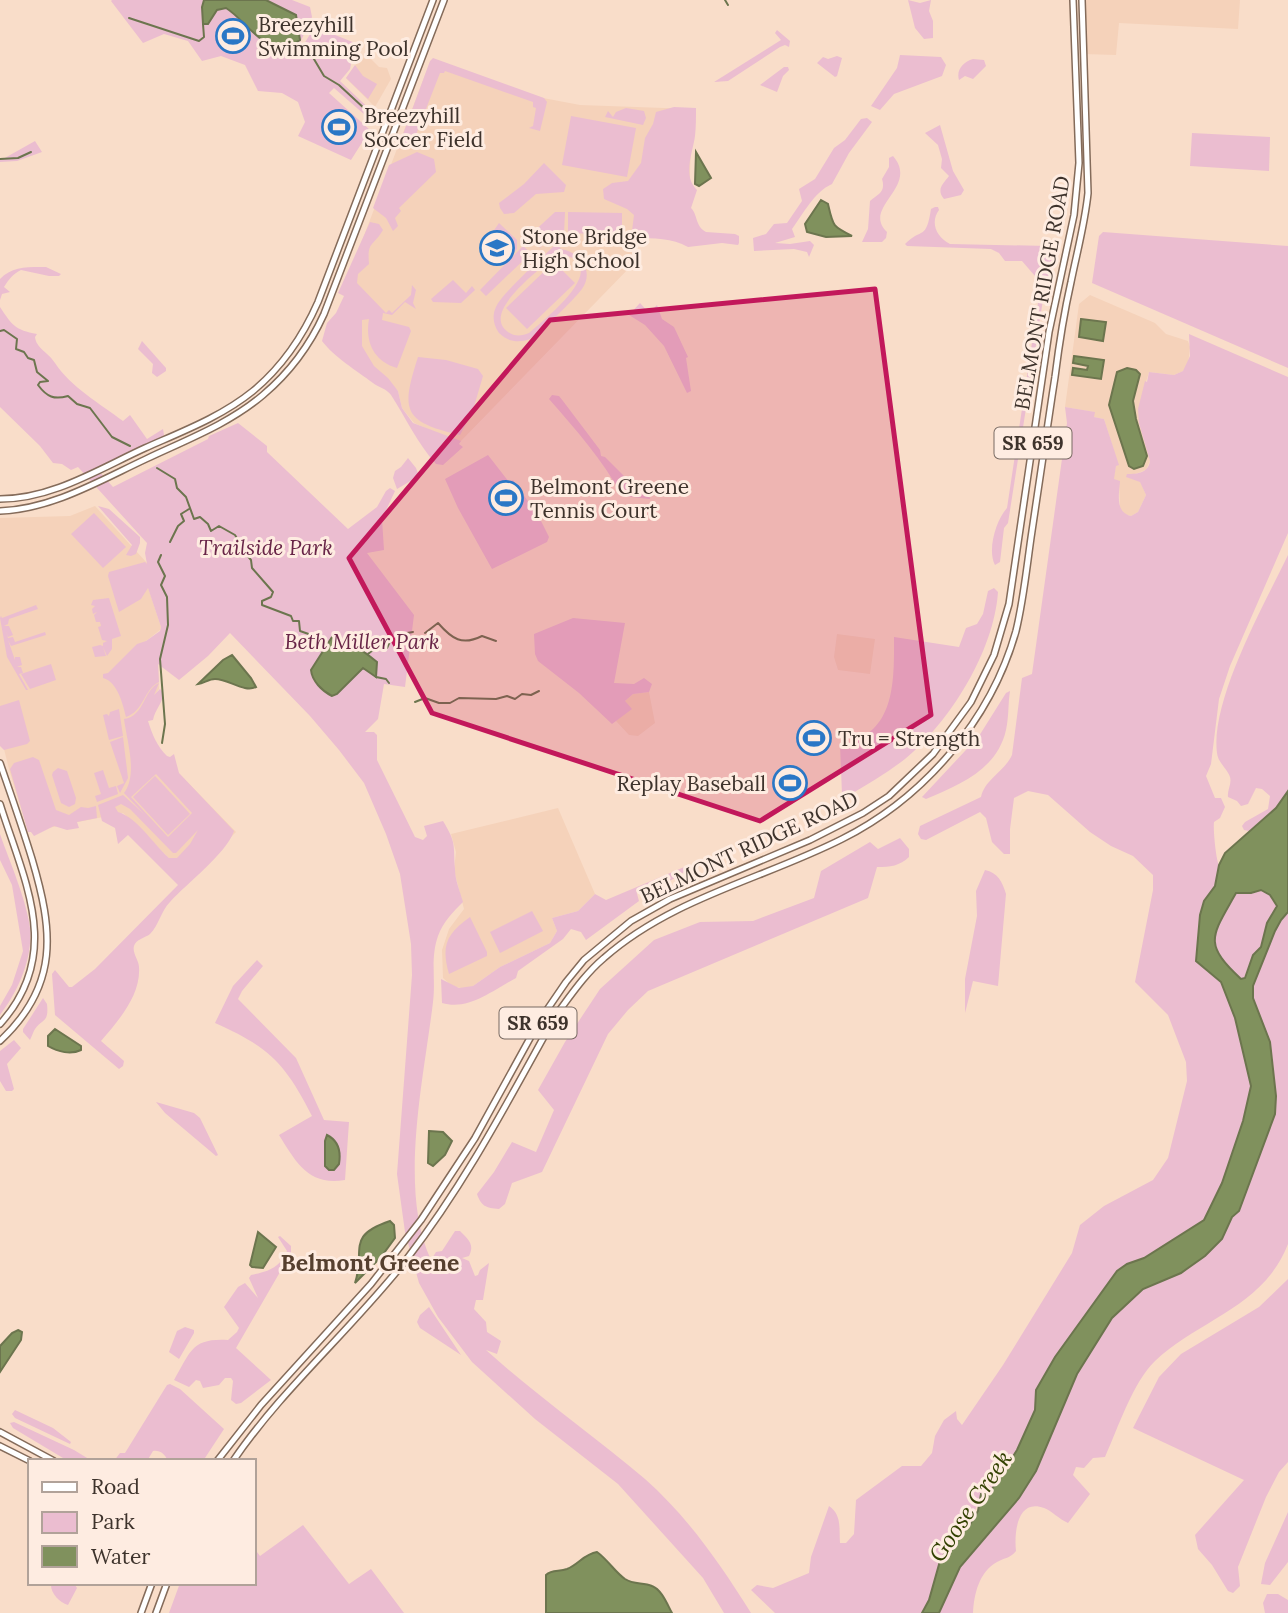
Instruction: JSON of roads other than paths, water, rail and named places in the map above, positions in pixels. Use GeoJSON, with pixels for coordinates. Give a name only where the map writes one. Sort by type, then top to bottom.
{"type":"FeatureCollection","features":[{"type":"Feature","properties":{"kind":"main road"},"geometry":{"type":"LineString","coordinates":[[0,499],[34,495],[61,487],[202,422],[252,392],[282,363],[304,331],[318,302],[433,0]]}},
{"type":"Feature","properties":{"kind":"main road"},"geometry":{"type":"LineString","coordinates":[[0,511],[34,507],[60,498],[225,421],[261,397],[293,364],[308,345],[324,314],[444,0]]}},
{"type":"Feature","properties":{"kind":"main road","name":"BELMONT RIDGE ROAD"},"geometry":{"type":"LineString","coordinates":[[219,1459],[261,1405],[352,1306],[404,1243],[475,1138],[540,1020],[566,982],[601,945],[631,921],[670,899],[829,832],[889,796],[915,773],[951,733],[979,687],[1004,627],[1056,293],[1074,215],[1078,178],[1073,0]]}},
{"type":"Feature","properties":{"kind":"main road","name":"BELMONT RIDGE ROAD"},"geometry":{"type":"LineString","coordinates":[[235,1459],[266,1418],[369,1306],[425,1234],[490,1137],[556,1015],[603,959],[624,941],[666,915],[830,845],[865,827],[917,788],[961,739],[989,695],[1015,633],[1064,322],[1087,205],[1082,0]]}},
{"type":"Feature","properties":{"kind":"main road"},"geometry":{"type":"LineString","coordinates":[[1041,385],[1042,396],[1051,402]]}},
{"type":"Feature","properties":{"kind":"main road"},"geometry":{"type":"LineString","coordinates":[[0,762],[42,894],[48,938],[46,959],[35,994],[19,1020],[0,1041]]}},
{"type":"Feature","properties":{"kind":"main road"},"geometry":{"type":"LineString","coordinates":[[0,804],[32,901],[36,933],[34,956],[27,983],[0,1024]]}},
{"type":"Feature","properties":{"kind":"main road"},"geometry":{"type":"LineString","coordinates":[[0,1432],[50,1459]]}},
{"type":"Feature","properties":{"kind":"main road"},"geometry":{"type":"LineString","coordinates":[[0,1446],[28,1460]]}},
{"type":"Feature","properties":{"kind":"main road"},"geometry":{"type":"LineString","coordinates":[[141,1613],[151,1585]]}},
{"type":"Feature","properties":{"kind":"main road"},"geometry":{"type":"LineString","coordinates":[[156,1613],[166,1585]]}},
{"type":"Feature","properties":{"kind":"water"},"geometry":{"type":"Polygon","coordinates":[[[204,0],[266,0],[296,15],[300,40],[288,46],[268,44],[226,8],[217,10],[208,24],[203,24],[204,0]]]}},
{"type":"Feature","properties":{"kind":"water"},"geometry":{"type":"Polygon","coordinates":[[[696,152],[711,178],[699,186],[695,184],[696,152]]]}},
{"type":"Feature","properties":{"kind":"water"},"geometry":{"type":"Polygon","coordinates":[[[821,200],[828,204],[834,224],[852,236],[826,237],[807,232],[805,224],[821,200]]]}},
{"type":"Feature","properties":{"kind":"water"},"geometry":{"type":"Polygon","coordinates":[[[1081,319],[1106,322],[1103,341],[1079,337],[1081,319]]]}},
{"type":"Feature","properties":{"kind":"water"},"geometry":{"type":"Polygon","coordinates":[[[1074,356],[1104,360],[1101,379],[1072,375],[1073,368],[1087,370],[1088,366],[1073,363],[1074,356]]]}},
{"type":"Feature","properties":{"kind":"water"},"geometry":{"type":"Polygon","coordinates":[[[1127,368],[1140,374],[1133,401],[1147,456],[1143,466],[1134,469],[1129,466],[1109,405],[1117,372],[1127,368]]]}},
{"type":"Feature","properties":{"kind":"water"},"geometry":{"type":"Polygon","coordinates":[[[332,637],[362,650],[377,662],[376,677],[363,668],[337,694],[332,696],[321,688],[315,682],[311,670],[332,637]]]}},
{"type":"Feature","properties":{"kind":"water"},"geometry":{"type":"Polygon","coordinates":[[[232,655],[256,687],[246,688],[215,679],[198,684],[223,660],[232,655]]]}},
{"type":"Feature","properties":{"kind":"water"},"geometry":{"type":"Polygon","coordinates":[[[1288,791],[1288,912],[1275,931],[1253,986],[1253,998],[1270,1042],[1276,1096],[1275,1114],[1239,1211],[1232,1217],[1222,1239],[1205,1256],[1181,1273],[1143,1289],[1112,1318],[1077,1374],[1036,1471],[1019,1498],[960,1567],[939,1613],[922,1613],[929,1600],[940,1561],[956,1535],[968,1528],[978,1511],[981,1494],[989,1493],[1017,1450],[1035,1410],[1036,1390],[1055,1357],[1117,1271],[1144,1258],[1204,1220],[1222,1183],[1243,1121],[1251,1086],[1235,1018],[1221,982],[1196,961],[1200,915],[1204,901],[1215,886],[1219,865],[1225,853],[1276,808],[1288,791]],[[1261,890],[1236,893],[1217,930],[1215,939],[1220,956],[1241,979],[1245,978],[1253,955],[1261,947],[1267,923],[1277,906],[1270,895],[1261,890]]]}},
{"type":"Feature","properties":{"kind":"water"},"geometry":{"type":"Polygon","coordinates":[[[55,1029],[81,1046],[81,1050],[64,1052],[48,1046],[48,1036],[55,1029]]]}},
{"type":"Feature","properties":{"kind":"water"},"geometry":{"type":"Polygon","coordinates":[[[429,1131],[443,1132],[452,1141],[445,1155],[433,1166],[428,1163],[429,1131]]]}},
{"type":"Feature","properties":{"kind":"water"},"geometry":{"type":"Polygon","coordinates":[[[327,1135],[337,1144],[339,1151],[339,1164],[334,1170],[325,1166],[327,1135]]]}},
{"type":"Feature","properties":{"kind":"water"},"geometry":{"type":"Polygon","coordinates":[[[390,1221],[394,1225],[395,1238],[381,1257],[355,1283],[362,1239],[367,1232],[390,1221]]]}},
{"type":"Feature","properties":{"kind":"water"},"geometry":{"type":"Polygon","coordinates":[[[258,1232],[276,1247],[263,1268],[250,1265],[258,1232]]]}},
{"type":"Feature","properties":{"kind":"water"},"geometry":{"type":"Polygon","coordinates":[[[18,1330],[22,1332],[21,1340],[0,1372],[0,1346],[18,1330]]]}},
{"type":"Feature","properties":{"kind":"water"},"geometry":{"type":"Polygon","coordinates":[[[597,1552],[625,1579],[656,1588],[672,1613],[546,1613],[546,1575],[567,1569],[597,1552]]]}},
{"type":"Feature","properties":{"kind":"waterway"},"geometry":{"type":"LineString","coordinates":[[725,0],[728,5]]}},
{"type":"Feature","properties":{"kind":"waterway"},"geometry":{"type":"LineString","coordinates":[[129,18],[199,41],[204,37],[203,24]]}},
{"type":"Feature","properties":{"kind":"waterway"},"geometry":{"type":"LineString","coordinates":[[308,49],[324,76],[339,85],[379,122]]}},
{"type":"Feature","properties":{"kind":"waterway"},"geometry":{"type":"LineString","coordinates":[[0,159],[18,158],[31,152]]}},
{"type":"Feature","properties":{"kind":"waterway"},"geometry":{"type":"LineString","coordinates":[[0,331],[4,330],[17,339],[16,349],[34,360],[37,372],[48,381],[38,385],[45,392],[59,398],[68,396],[77,404],[90,408],[112,437],[130,446]]}},
{"type":"Feature","properties":{"kind":"waterway"},"geometry":{"type":"LineString","coordinates":[[157,468],[175,479],[177,488],[186,497],[194,519],[200,517],[211,531],[219,526],[235,535],[244,550]]}},
{"type":"Feature","properties":{"kind":"waterway"},"geometry":{"type":"LineString","coordinates":[[170,542],[178,526],[184,521],[181,514],[189,509]]}},
{"type":"Feature","properties":{"kind":"waterway"},"geometry":{"type":"LineString","coordinates":[[246,554],[251,560],[252,568],[273,592],[271,597],[262,601],[262,605],[291,616],[293,621],[299,621],[300,631],[320,638]]}},
{"type":"Feature","properties":{"kind":"waterway"},"geometry":{"type":"LineString","coordinates":[[161,555],[158,562],[165,576],[161,585],[167,597],[168,625],[160,659],[165,724],[162,743]]}},
{"type":"Feature","properties":{"kind":"waterway"},"geometry":{"type":"LineString","coordinates":[[425,633],[438,623],[458,639],[469,640],[482,636],[496,641]]}},
{"type":"Feature","properties":{"kind":"waterway"},"geometry":{"type":"LineString","coordinates":[[368,654],[373,650],[387,648],[391,639],[400,641],[407,633],[413,632]]}},
{"type":"Feature","properties":{"kind":"waterway"},"geometry":{"type":"LineString","coordinates":[[376,677],[386,679],[389,683]]}},
{"type":"Feature","properties":{"kind":"waterway"},"geometry":{"type":"LineString","coordinates":[[415,702],[425,698],[439,703],[450,703],[459,698],[496,699],[507,696],[515,699],[522,694],[531,695],[539,691]]}},
{"type":"Feature","properties":{"kind":"place","name":"Breezyhill Swimming Pool"},"geometry":{"type":"Point","coordinates":[233,36]}},
{"type":"Feature","properties":{"kind":"place","name":"Breezyhill Soccer Field"},"geometry":{"type":"Point","coordinates":[339,127]}},
{"type":"Feature","properties":{"kind":"place","name":"Stone Bridge High School"},"geometry":{"type":"Point","coordinates":[497,248]}},
{"type":"Feature","properties":{"kind":"place","name":"Belmont Greene Tennis Court"},"geometry":{"type":"Point","coordinates":[506,498]}},
{"type":"Feature","properties":{"kind":"place","name":"Tru = Strength"},"geometry":{"type":"Point","coordinates":[814,738]}},
{"type":"Feature","properties":{"kind":"place","name":"Replay Baseball"},"geometry":{"type":"Point","coordinates":[790,783]}},
{"type":"Feature","properties":{"kind":"district","name":"Belmont Greene"},"geometry":{"type":"Point","coordinates":[370,1262]}},
{"type":"Feature","properties":{"kind":"park label","name":"Trailside Park"},"geometry":{"type":"Point","coordinates":[266,547]}},
{"type":"Feature","properties":{"kind":"park label","name":"Beth Miller Park"},"geometry":{"type":"Point","coordinates":[362,641]}},
{"type":"Feature","properties":{"kind":"water label","name":"Goose Creek"},"geometry":{"type":"Point","coordinates":[970,1506]}}]}
